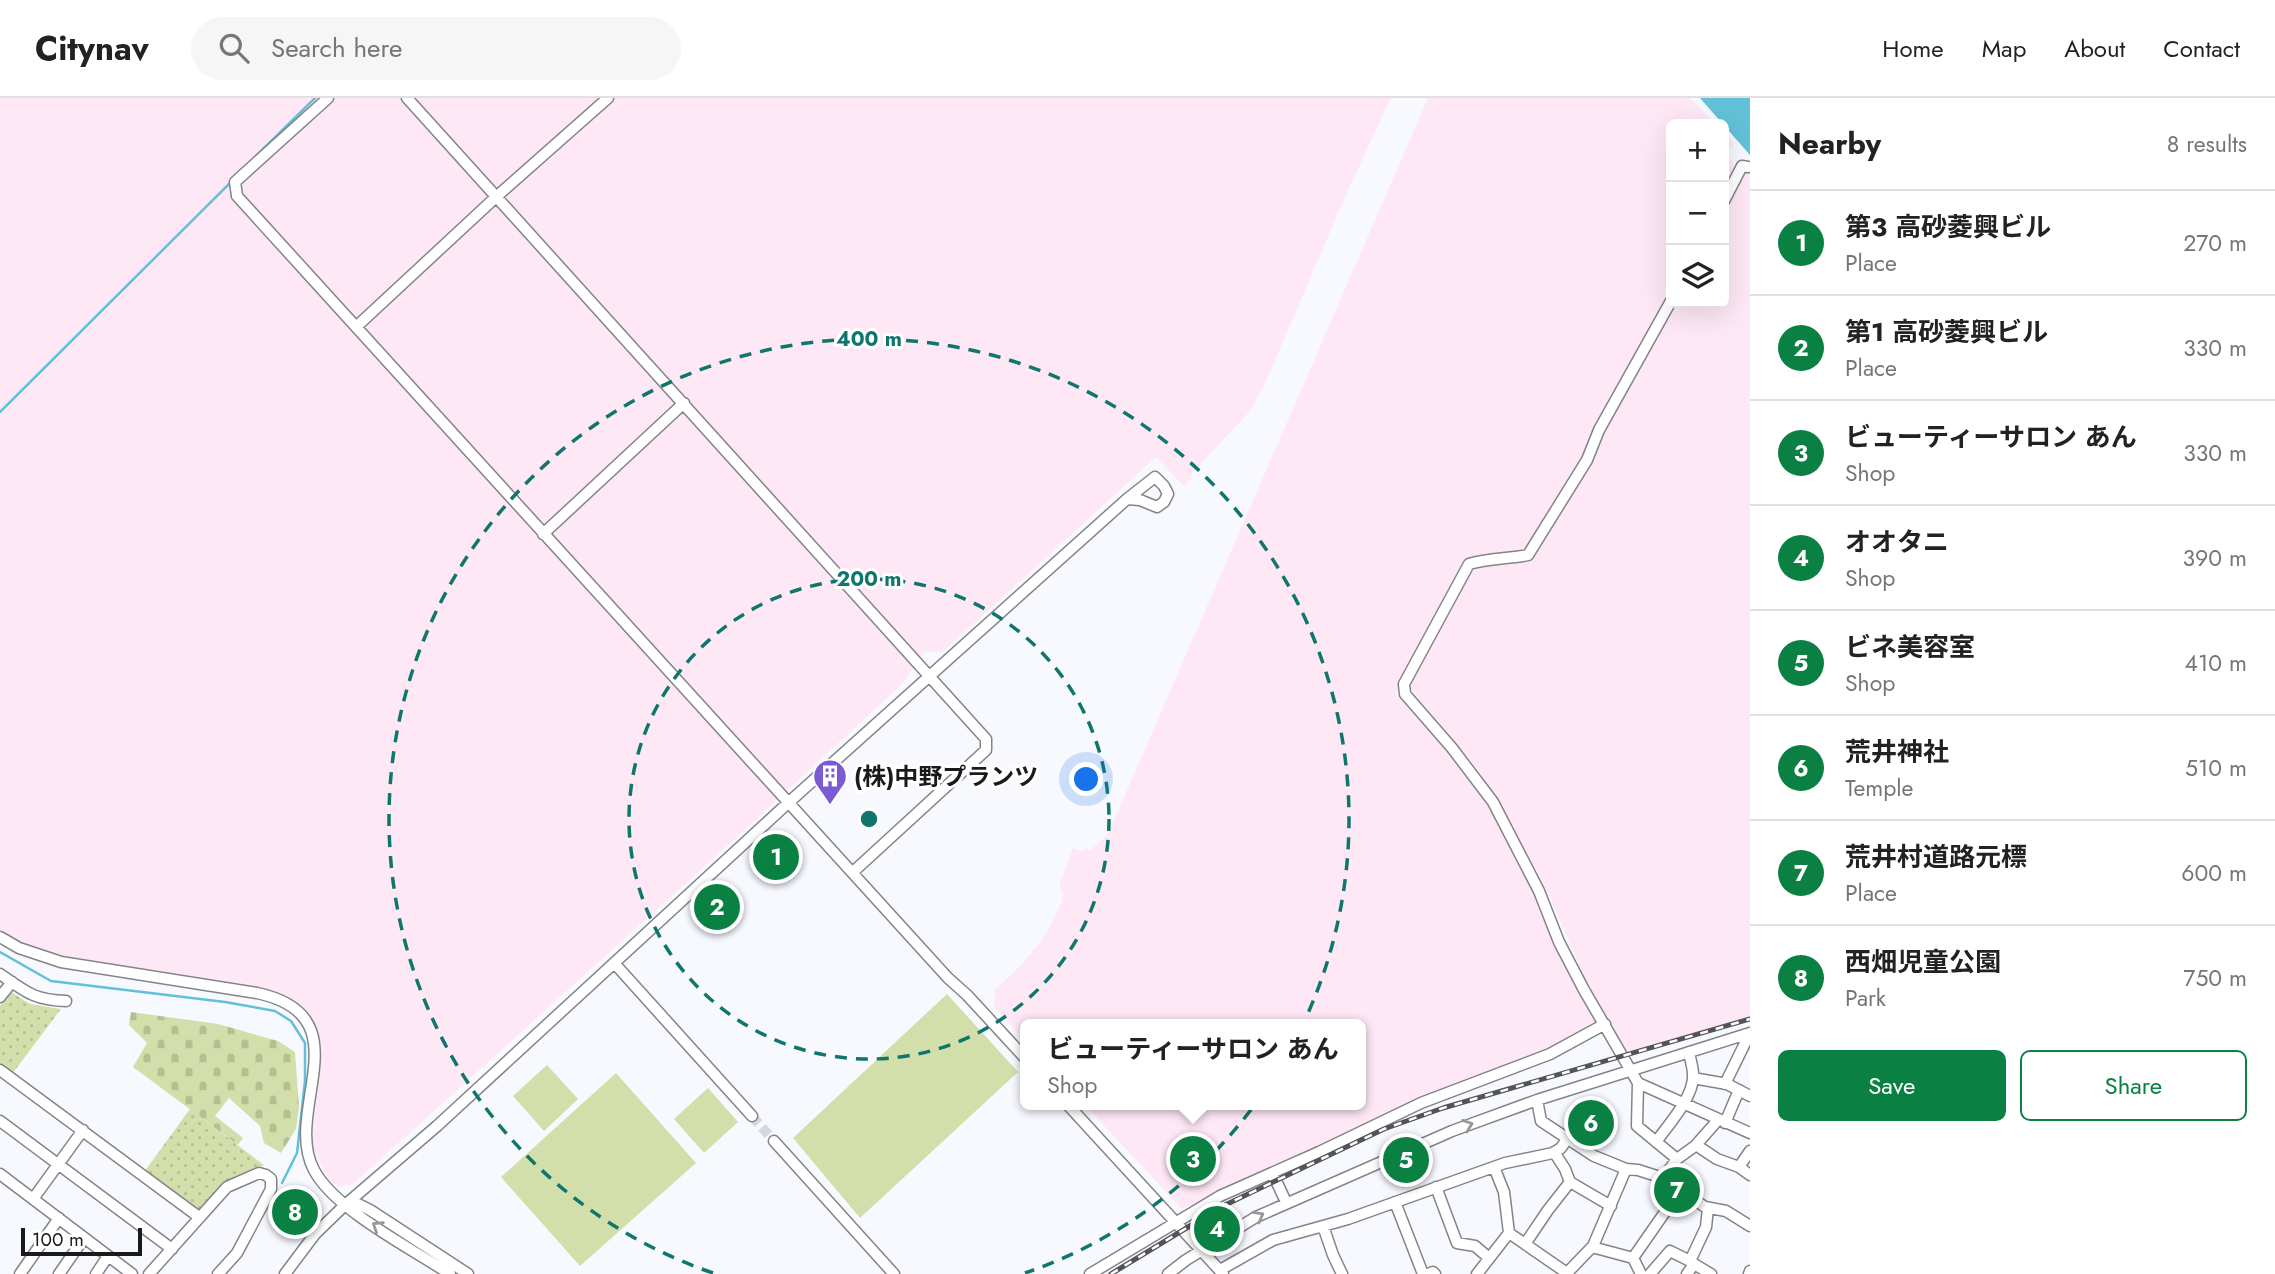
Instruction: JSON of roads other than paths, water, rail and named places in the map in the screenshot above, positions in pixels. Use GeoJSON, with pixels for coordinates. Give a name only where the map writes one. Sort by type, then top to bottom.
{"type":"FeatureCollection","features":[{"type":"Feature","properties":{"kind":"street"},"geometry":{"type":"LineString","coordinates":[[328,98],[235,182],[237,196],[542,534],[948,978],[1020,1053]]}},
{"type":"Feature","properties":{"kind":"street"},"geometry":{"type":"LineString","coordinates":[[407,98],[986,739],[986,750],[853,872]]}},
{"type":"Feature","properties":{"kind":"street"},"geometry":{"type":"LineString","coordinates":[[356,327],[608,98]]}},
{"type":"Feature","properties":{"kind":"street"},"geometry":{"type":"LineString","coordinates":[[1729,191],[1742,166],[1748,167]]}},
{"type":"Feature","properties":{"kind":"street"},"geometry":{"type":"LineString","coordinates":[[1668,308],[1599,430],[1587,460],[1528,555],[1482,560],[1469,565],[1404,684],[1405,694],[1458,755],[1493,802],[1539,891],[1559,942],[1638,1083],[1637,1126],[1676,1159]]}},
{"type":"Feature","properties":{"kind":"street"},"geometry":{"type":"LineString","coordinates":[[542,534],[684,403]]}},
{"type":"Feature","properties":{"kind":"street"},"geometry":{"type":"LineString","coordinates":[[285,1274],[315,1234],[345,1205],[437,1126],[788,803],[1127,499],[1154,477],[1168,494],[1164,502],[1157,507],[1140,499],[1127,499]]}},
{"type":"Feature","properties":{"kind":"street"},"geometry":{"type":"LineString","coordinates":[[0,937],[19,948],[61,962],[257,993],[283,1002],[293,1009],[308,1027],[314,1046],[306,1143],[309,1157],[321,1180],[345,1205],[450,1274]]}},
{"type":"Feature","properties":{"kind":"street"},"geometry":{"type":"LineString","coordinates":[[615,964],[752,1116]]}},
{"type":"Feature","properties":{"kind":"street"},"geometry":{"type":"LineString","coordinates":[[0,974],[45,1000],[66,1001]]}},
{"type":"Feature","properties":{"kind":"street"},"geometry":{"type":"LineString","coordinates":[[0,997],[12,982]]}},
{"type":"Feature","properties":{"kind":"street"},"geometry":{"type":"LineString","coordinates":[[1090,1274],[1220,1196],[1273,1174],[1421,1103],[1550,1054],[1605,1024]]}},
{"type":"Feature","properties":{"kind":"street"},"geometry":{"type":"LineString","coordinates":[[1168,1274],[1256,1217],[1452,1131],[1631,1069],[1750,1033]]}},
{"type":"Feature","properties":{"kind":"street"},"geometry":{"type":"LineString","coordinates":[[1725,1084],[1750,1033]]}},
{"type":"Feature","properties":{"kind":"street"},"geometry":{"type":"LineString","coordinates":[[1656,1143],[1684,1103],[1693,1079],[1689,1052]]}},
{"type":"Feature","properties":{"kind":"street"},"geometry":{"type":"LineString","coordinates":[[0,1070],[199,1217]]}},
{"type":"Feature","properties":{"kind":"street"},"geometry":{"type":"LineString","coordinates":[[1693,1079],[1725,1084],[1750,1096]]}},
{"type":"Feature","properties":{"kind":"street"},"geometry":{"type":"LineString","coordinates":[[1638,1083],[1750,1133]]}},
{"type":"Feature","properties":{"kind":"street"},"geometry":{"type":"LineString","coordinates":[[1662,1178],[1676,1159],[1722,1121],[1739,1090]]}},
{"type":"Feature","properties":{"kind":"street"},"geometry":{"type":"LineString","coordinates":[[1537,1100],[1541,1121],[1594,1156],[1626,1169],[1639,1170],[1662,1178],[1708,1208],[1726,1211],[1750,1226]]}},
{"type":"Feature","properties":{"kind":"street"},"geometry":{"type":"LineString","coordinates":[[1073,1110],[1222,1273],[1273,1240],[1323,1226],[1494,1167],[1554,1152],[1567,1139]]}},
{"type":"Feature","properties":{"kind":"street"},"geometry":{"type":"LineString","coordinates":[[0,1121],[172,1249]]}},
{"type":"Feature","properties":{"kind":"street"},"geometry":{"type":"LineString","coordinates":[[33,1199],[83,1130]]}},
{"type":"Feature","properties":{"kind":"street"},"geometry":{"type":"LineString","coordinates":[[774,1141],[894,1274]]}},
{"type":"Feature","properties":{"kind":"street"},"geometry":{"type":"LineString","coordinates":[[1696,1145],[1750,1175]]}},
{"type":"Feature","properties":{"kind":"street"},"geometry":{"type":"LineString","coordinates":[[1739,1167],[1750,1151]]}},
{"type":"Feature","properties":{"kind":"street"},"geometry":{"type":"LineString","coordinates":[[1554,1152],[1570,1182],[1611,1206]]}},
{"type":"Feature","properties":{"kind":"street"},"geometry":{"type":"LineString","coordinates":[[1477,1274],[1509,1233],[1504,1192],[1494,1167]]}},
{"type":"Feature","properties":{"kind":"street"},"geometry":{"type":"LineString","coordinates":[[1509,1233],[1566,1273],[1592,1247],[1626,1169]]}},
{"type":"Feature","properties":{"kind":"street"},"geometry":{"type":"LineString","coordinates":[[149,1274],[227,1186],[259,1173],[266,1175],[271,1180],[271,1189],[237,1252],[218,1274]]}},
{"type":"Feature","properties":{"kind":"street"},"geometry":{"type":"LineString","coordinates":[[1273,1174],[1286,1202]]}},
{"type":"Feature","properties":{"kind":"street"},"geometry":{"type":"LineString","coordinates":[[1,1177],[132,1274]]}},
{"type":"Feature","properties":{"kind":"street"},"geometry":{"type":"LineString","coordinates":[[1525,1244],[1570,1182]]}},
{"type":"Feature","properties":{"kind":"street"},"geometry":{"type":"LineString","coordinates":[[1436,1187],[1457,1243],[1475,1246],[1489,1258]]}},
{"type":"Feature","properties":{"kind":"street"},"geometry":{"type":"LineString","coordinates":[[1633,1258],[1681,1189]]}},
{"type":"Feature","properties":{"kind":"street"},"geometry":{"type":"LineString","coordinates":[[1395,1202],[1426,1274],[1435,1274]]}},
{"type":"Feature","properties":{"kind":"street"},"geometry":{"type":"LineString","coordinates":[[345,1205],[358,1204],[370,1210],[468,1274]]}},
{"type":"Feature","properties":{"kind":"street"},"geometry":{"type":"LineString","coordinates":[[1687,1274],[1706,1227],[1708,1208]]}},
{"type":"Feature","properties":{"kind":"street"},"geometry":{"type":"LineString","coordinates":[[20,1274],[59,1219]]}},
{"type":"Feature","properties":{"kind":"street"},"geometry":{"type":"LineString","coordinates":[[1323,1226],[1342,1274]]}},
{"type":"Feature","properties":{"kind":"street"},"geometry":{"type":"LineString","coordinates":[[58,1274],[84,1238]]}},
{"type":"Feature","properties":{"kind":"street"},"geometry":{"type":"LineString","coordinates":[[1592,1247],[1633,1258],[1641,1274]]}},
{"type":"Feature","properties":{"kind":"street"},"geometry":{"type":"LineString","coordinates":[[1650,1274],[1670,1251],[1711,1274]]}},
{"type":"Feature","properties":{"kind":"street"},"geometry":{"type":"LineString","coordinates":[[96,1274],[108,1255]]}},
{"type":"Feature","properties":{"kind":"water"},"geometry":{"type":"Polygon","coordinates":[[[1700,98],[1750,98],[1750,155],[1729,131],[1729,119],[1718,119],[1700,98]]]}},
{"type":"Feature","properties":{"kind":"waterway"},"geometry":{"type":"LineString","coordinates":[[255,157],[315,98]]}},
{"type":"Feature","properties":{"kind":"waterway"},"geometry":{"type":"LineString","coordinates":[[0,412],[231,182]]}},
{"type":"Feature","properties":{"kind":"waterway"},"geometry":{"type":"LineString","coordinates":[[0,952],[51,981],[225,1002],[275,1011],[291,1021],[305,1043],[305,1081],[297,1153],[282,1183]]}},
{"type":"Feature","properties":{"kind":"tunnel"},"geometry":{"type":"LineString","coordinates":[[752,1116],[774,1141]]}},
{"type":"Feature","properties":{"kind":"railway"},"geometry":{"type":"LineString","coordinates":[[1111,1274],[1221,1207],[1384,1129],[1443,1108],[1750,1019]]}},
{"type":"Feature","properties":{"kind":"place","name":"(株)中野プランツ"},"geometry":{"type":"Point","coordinates":[830,806]}},
{"type":"Feature","properties":{"kind":"place","name":"第3 高砂菱興ビル"},"geometry":{"type":"Point","coordinates":[776,857]}},
{"type":"Feature","properties":{"kind":"place","name":"第1 高砂菱興ビル"},"geometry":{"type":"Point","coordinates":[717,907]}},
{"type":"Feature","properties":{"kind":"place","name":"荒井神社"},"geometry":{"type":"Point","coordinates":[1591,1123]}},
{"type":"Feature","properties":{"kind":"place","name":"ビューティーサロン あん"},"geometry":{"type":"Point","coordinates":[1193,1159]}},
{"type":"Feature","properties":{"kind":"place","name":"ビネ美容室"},"geometry":{"type":"Point","coordinates":[1406,1160]}},
{"type":"Feature","properties":{"kind":"place","name":"荒井村道路元標"},"geometry":{"type":"Point","coordinates":[1677,1190]}},
{"type":"Feature","properties":{"kind":"place","name":"西畑児童公園"},"geometry":{"type":"Point","coordinates":[295,1212]}},
{"type":"Feature","properties":{"kind":"place","name":"オオタニ"},"geometry":{"type":"Point","coordinates":[1217,1229]}}]}
